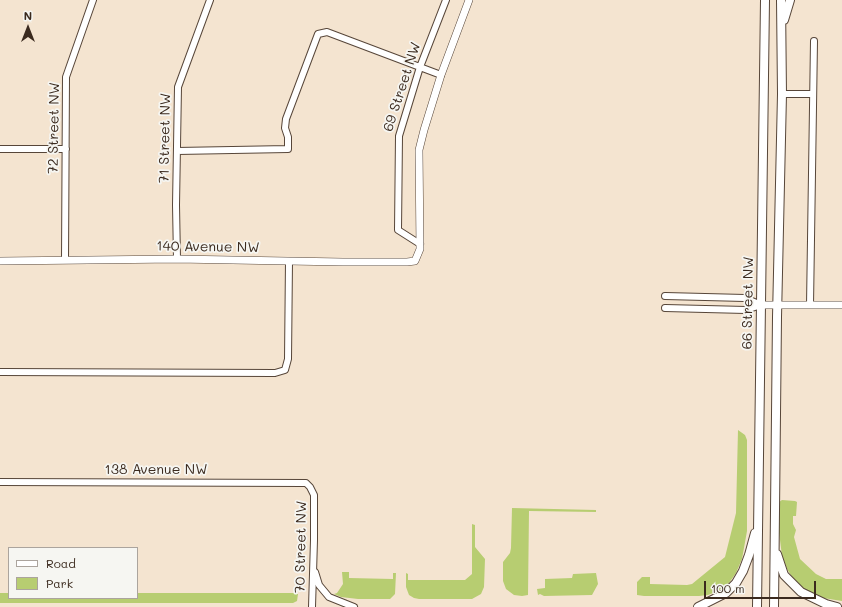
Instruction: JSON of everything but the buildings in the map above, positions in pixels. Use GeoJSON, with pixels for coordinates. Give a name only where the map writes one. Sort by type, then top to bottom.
{"type":"FeatureCollection","features":[{"type":"Feature","properties":{"kind":"main road","name":"66 Street NW"},"geometry":{"type":"LineString","coordinates":[[757,607],[766,0]]}},
{"type":"Feature","properties":{"kind":"main road","name":"66 Street NW"},"geometry":{"type":"LineString","coordinates":[[774,607],[777,305],[782,94],[781,0]]}},
{"type":"Feature","properties":{"kind":"main road"},"geometry":{"type":"LineString","coordinates":[[781,28],[790,0]]}},
{"type":"Feature","properties":{"kind":"main road"},"geometry":{"type":"LineString","coordinates":[[698,607],[726,593],[736,583],[743,571],[749,555],[758,521]]}},
{"type":"Feature","properties":{"kind":"main road"},"geometry":{"type":"LineString","coordinates":[[774,545],[784,575],[791,583],[801,592],[837,607]]}},
{"type":"Feature","properties":{"kind":"street","name":"72 Street NW"},"geometry":{"type":"LineString","coordinates":[[65,260],[66,77],[93,0]]}},
{"type":"Feature","properties":{"kind":"street","name":"71 Street NW"},"geometry":{"type":"LineString","coordinates":[[177,259],[176,205],[178,87],[210,0]]}},
{"type":"Feature","properties":{"kind":"street","name":"69 Street NW"},"geometry":{"type":"LineString","coordinates":[[420,244],[398,230],[398,136],[420,67],[446,0]]}},
{"type":"Feature","properties":{"kind":"street"},"geometry":{"type":"LineString","coordinates":[[420,244],[419,150],[441,74],[468,0]]}},
{"type":"Feature","properties":{"kind":"street"},"geometry":{"type":"LineString","coordinates":[[177,151],[288,149],[288,137],[285,128],[286,119],[318,34],[327,32],[441,74]]}},
{"type":"Feature","properties":{"kind":"street"},"geometry":{"type":"LineString","coordinates":[[810,305],[814,41]]}},
{"type":"Feature","properties":{"kind":"street"},"geometry":{"type":"LineString","coordinates":[[782,94],[813,94]]}},
{"type":"Feature","properties":{"kind":"street"},"geometry":{"type":"LineString","coordinates":[[0,149],[66,149]]}},
{"type":"Feature","properties":{"kind":"street","name":"140 Avenue NW"},"geometry":{"type":"LineString","coordinates":[[0,260],[177,259],[407,262],[415,260],[420,249],[420,244]]}},
{"type":"Feature","properties":{"kind":"street"},"geometry":{"type":"LineString","coordinates":[[0,372],[276,373],[286,370],[288,359],[289,261]]}},
{"type":"Feature","properties":{"kind":"street"},"geometry":{"type":"LineString","coordinates":[[665,296],[745,298],[761,305]]}},
{"type":"Feature","properties":{"kind":"street"},"geometry":{"type":"LineString","coordinates":[[665,308],[746,310],[761,305],[842,305]]}},
{"type":"Feature","properties":{"kind":"street","name":"138 Avenue NW"},"geometry":{"type":"LineString","coordinates":[[0,482],[296,482],[306,483],[310,487]]}},
{"type":"Feature","properties":{"kind":"street","name":"70 Street NW"},"geometry":{"type":"LineString","coordinates":[[310,487],[314,495],[312,607]]}},
{"type":"Feature","properties":{"kind":"street"},"geometry":{"type":"LineString","coordinates":[[313,568],[319,585],[330,597],[354,607]]}},
{"type":"Feature","properties":{"kind":"green space"},"geometry":{"type":"Polygon","coordinates":[[[738,430],[745,435],[747,440],[747,531],[742,559],[736,573],[729,583],[718,591],[708,595],[637,595],[637,582],[642,577],[650,577],[650,584],[692,584],[725,557],[736,513],[738,430]]]}},
{"type":"Feature","properties":{"kind":"green space"},"geometry":{"type":"Polygon","coordinates":[[[782,500],[797,502],[796,516],[793,516],[793,524],[796,530],[794,537],[800,559],[816,574],[826,579],[842,579],[842,601],[823,598],[811,593],[801,587],[794,580],[787,569],[782,556],[779,532],[779,502],[782,500]]]}},
{"type":"Feature","properties":{"kind":"green space"},"geometry":{"type":"Polygon","coordinates":[[[512,508],[596,510],[596,512],[529,511],[528,595],[522,596],[514,595],[506,589],[503,581],[503,562],[510,553],[511,548],[512,508]]]}},
{"type":"Feature","properties":{"kind":"green space"},"geometry":{"type":"Polygon","coordinates":[[[472,524],[475,525],[475,547],[485,559],[484,587],[481,594],[472,599],[419,599],[409,595],[406,587],[406,573],[408,574],[408,580],[465,580],[472,574],[472,524]]]}},
{"type":"Feature","properties":{"kind":"green space"},"geometry":{"type":"Polygon","coordinates":[[[342,572],[349,572],[349,578],[393,579],[393,573],[396,573],[395,594],[390,599],[358,599],[341,597],[334,594],[337,593],[343,584],[342,572]]]}},
{"type":"Feature","properties":{"kind":"green space"},"geometry":{"type":"Polygon","coordinates":[[[596,573],[598,584],[592,595],[538,595],[537,589],[545,588],[545,579],[572,578],[573,574],[596,573]]]}},
{"type":"Feature","properties":{"kind":"green space"},"geometry":{"type":"Polygon","coordinates":[[[0,593],[8,593],[8,599],[138,599],[138,593],[298,594],[297,601],[293,603],[0,603],[0,593]]]}}]}
